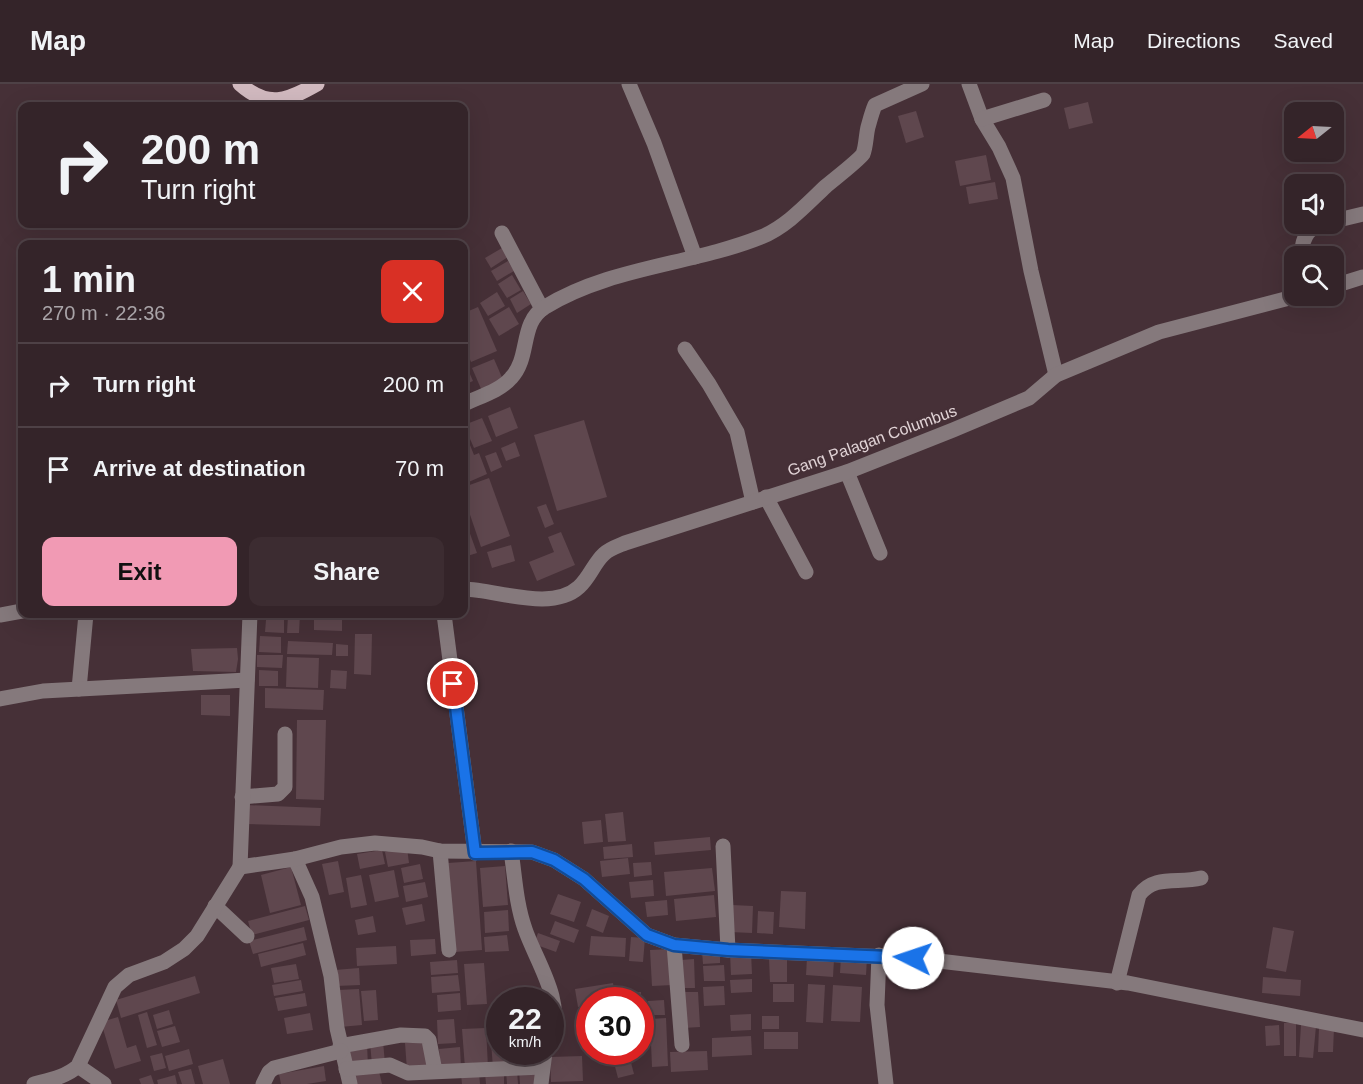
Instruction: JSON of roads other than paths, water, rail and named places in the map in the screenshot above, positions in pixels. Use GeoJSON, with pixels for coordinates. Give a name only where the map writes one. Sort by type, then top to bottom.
{"type":"FeatureCollection","features":[{"type":"Feature","properties":{"kind":"main road"},"geometry":{"type":"LineString","coordinates":[[240,84],[252,94],[272,101],[282,100],[317,84]]}},
{"type":"Feature","properties":{"kind":"street"},"geometry":{"type":"LineString","coordinates":[[629,84],[654,143],[695,257]]}},
{"type":"Feature","properties":{"kind":"street"},"geometry":{"type":"LineString","coordinates":[[468,402],[506,384],[512,378],[524,354],[527,330],[533,317],[542,309],[576,290],[711,254],[763,237],[795,216],[862,154],[875,105],[922,84]]}},
{"type":"Feature","properties":{"kind":"street"},"geometry":{"type":"LineString","coordinates":[[969,84],[982,119],[999,147],[1012,178],[1056,375]]}},
{"type":"Feature","properties":{"kind":"street"},"geometry":{"type":"LineString","coordinates":[[982,119],[1044,100]]}},
{"type":"Feature","properties":{"kind":"street"},"geometry":{"type":"LineString","coordinates":[[1344,219],[1363,214]]}},
{"type":"Feature","properties":{"kind":"street"},"geometry":{"type":"LineString","coordinates":[[502,233],[542,309]]}},
{"type":"Feature","properties":{"kind":"street"},"geometry":{"type":"LineString","coordinates":[[1344,283],[1363,277]]}},
{"type":"Feature","properties":{"kind":"street","name":"Gang Palagan Columbus"},"geometry":{"type":"LineString","coordinates":[[468,589],[536,599],[565,597],[578,589],[586,580],[605,552],[625,543],[847,472],[1029,398],[1056,375],[1159,332],[1284,299]]}},
{"type":"Feature","properties":{"kind":"street"},"geometry":{"type":"LineString","coordinates":[[685,349],[737,432],[760,499],[806,572]]}},
{"type":"Feature","properties":{"kind":"street"},"geometry":{"type":"LineString","coordinates":[[847,472],[880,553]]}},
{"type":"Feature","properties":{"kind":"street"},"geometry":{"type":"LineString","coordinates":[[0,615],[18,612]]}},
{"type":"Feature","properties":{"kind":"street"},"geometry":{"type":"LineString","coordinates":[[79,689],[86,618]]}},
{"type":"Feature","properties":{"kind":"street"},"geometry":{"type":"LineString","coordinates":[[34,1084],[63,1075],[78,1066],[115,987],[129,975],[164,962],[197,936],[240,867],[250,618]]}},
{"type":"Feature","properties":{"kind":"street"},"geometry":{"type":"LineString","coordinates":[[445,618],[475,853]]}},
{"type":"Feature","properties":{"kind":"street"},"geometry":{"type":"LineString","coordinates":[[0,699],[43,690],[247,680]]}},
{"type":"Feature","properties":{"kind":"street"},"geometry":{"type":"LineString","coordinates":[[242,796],[278,795],[282,792],[285,787],[285,734]]}},
{"type":"Feature","properties":{"kind":"street"},"geometry":{"type":"LineString","coordinates":[[240,867],[295,859],[342,847],[375,843],[440,851],[532,852],[554,860],[584,879],[647,935],[674,945],[728,950],[879,955],[1128,983],[1363,1030]]}},
{"type":"Feature","properties":{"kind":"street"},"geometry":{"type":"LineString","coordinates":[[723,846],[728,950]]}},
{"type":"Feature","properties":{"kind":"street"},"geometry":{"type":"LineString","coordinates":[[440,851],[448,950]]}},
{"type":"Feature","properties":{"kind":"street"},"geometry":{"type":"LineString","coordinates":[[511,851],[517,900],[525,929],[549,987]]}},
{"type":"Feature","properties":{"kind":"street"},"geometry":{"type":"LineString","coordinates":[[295,859],[312,897],[331,976],[341,1048],[348,1077],[390,1065],[408,1073],[489,1065]]}},
{"type":"Feature","properties":{"kind":"street"},"geometry":{"type":"LineString","coordinates":[[1117,983],[1139,896],[1146,887],[1161,881],[1191,881],[1201,878]]}},
{"type":"Feature","properties":{"kind":"street"},"geometry":{"type":"LineString","coordinates":[[215,906],[247,936]]}},
{"type":"Feature","properties":{"kind":"street"},"geometry":{"type":"LineString","coordinates":[[674,945],[682,1045]]}},
{"type":"Feature","properties":{"kind":"street"},"geometry":{"type":"LineString","coordinates":[[879,955],[877,1005],[886,1084]]}},
{"type":"Feature","properties":{"kind":"street"},"geometry":{"type":"LineString","coordinates":[[263,1084],[269,1072],[274,1068],[341,1048],[401,1035],[425,1036],[429,1040],[435,1071]]}},
{"type":"Feature","properties":{"kind":"street"},"geometry":{"type":"LineString","coordinates":[[541,1084],[543,1065]]}},
{"type":"Feature","properties":{"kind":"street"},"geometry":{"type":"LineString","coordinates":[[78,1066],[104,1084]]}}]}
